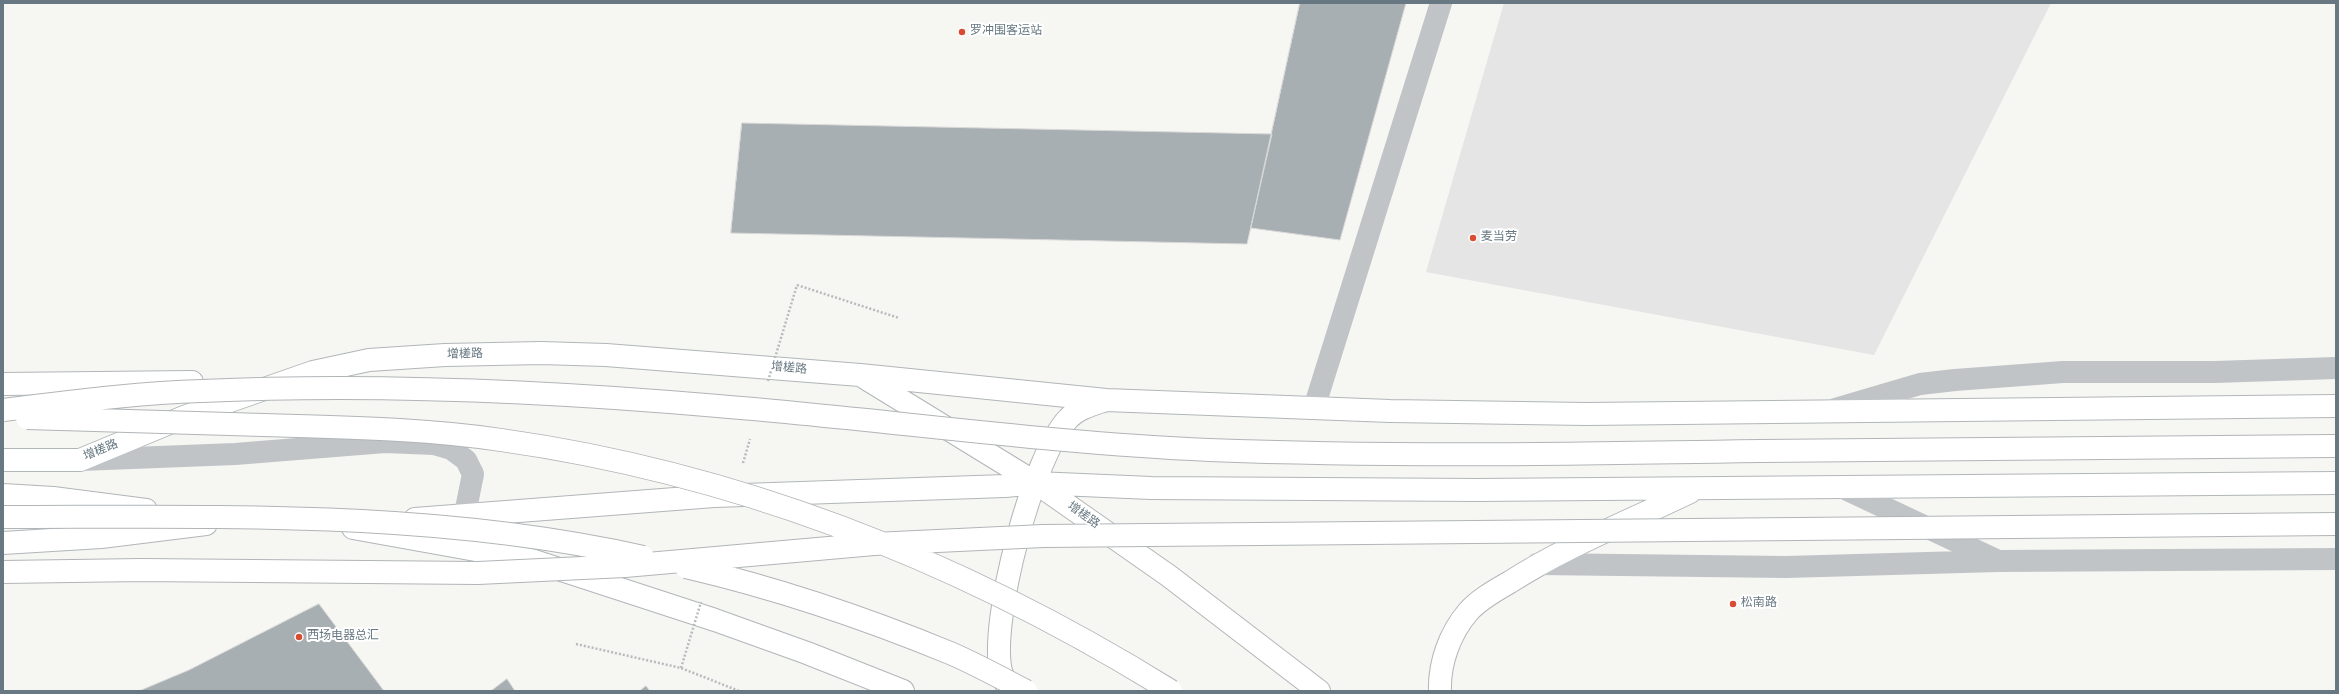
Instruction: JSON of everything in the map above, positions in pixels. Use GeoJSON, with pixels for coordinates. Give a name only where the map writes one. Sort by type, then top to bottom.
{"type":"FeatureCollection","features":[{"type":"Feature","properties":{"kind":"main road","name":"增槎路"},"geometry":{"type":"LineString","coordinates":[[3,460],[80,460],[184,417],[283,381],[369,360],[415,356],[541,353],[695,361],[860,375],[1036,483],[1169,576],[1319,691]]}},
{"type":"Feature","properties":{"kind":"main road"},"geometry":{"type":"LineString","coordinates":[[860,375],[1106,400],[1520,414],[2336,406]]}},
{"type":"Feature","properties":{"kind":"main road"},"geometry":{"type":"LineString","coordinates":[[3,384],[283,381]]}},
{"type":"Feature","properties":{"kind":"main road"},"geometry":{"type":"LineString","coordinates":[[3,410],[91,399],[197,391],[293,388],[383,389],[636,399],[1104,444],[1209,450],[1525,454],[2336,446]]}},
{"type":"Feature","properties":{"kind":"main road"},"geometry":{"type":"LineString","coordinates":[[1010,691],[1001,671],[1001,621],[1017,543],[1036,483],[1053,441],[1069,418],[1085,407],[1106,400]]}},
{"type":"Feature","properties":{"kind":"main road","name":"增槎路"},"geometry":{"type":"LineString","coordinates":[[3,417],[348,428],[454,435],[500,440],[613,460],[775,503],[894,548],[959,575],[1050,620],[1170,691]]}},
{"type":"Feature","properties":{"kind":"main road"},"geometry":{"type":"LineString","coordinates":[[3,495],[103,504],[213,523],[341,526],[465,514],[714,496],[1005,486],[1036,483],[1300,490],[1696,489],[2336,484]]}},
{"type":"Feature","properties":{"kind":"main road"},"geometry":{"type":"LineString","coordinates":[[1440,691],[1440,683],[1446,653],[1455,630],[1469,611],[1495,591],[1537,564],[1696,489]]}},
{"type":"Feature","properties":{"kind":"main road"},"geometry":{"type":"LineString","coordinates":[[3,517],[198,515],[330,520],[438,526],[558,541],[629,554],[718,575],[779,592],[878,625],[951,654],[1026,691]]}},
{"type":"Feature","properties":{"kind":"main road"},"geometry":{"type":"LineString","coordinates":[[3,543],[101,537],[213,523]]}},
{"type":"Feature","properties":{"kind":"main road"},"geometry":{"type":"LineString","coordinates":[[3,572],[141,570],[478,573],[625,566],[874,544],[1043,536],[2336,524]]}},
{"type":"Feature","properties":{"kind":"main road"},"geometry":{"type":"LineString","coordinates":[[341,526],[531,560],[722,622],[903,691]]}},
{"type":"Feature","properties":{"kind":"street"},"geometry":{"type":"LineString","coordinates":[[1314,408],[1441,3]]}},
{"type":"Feature","properties":{"kind":"street"},"geometry":{"type":"LineString","coordinates":[[1828,411],[1920,384],[1955,380],[2063,372],[2215,372],[2336,368]]}},
{"type":"Feature","properties":{"kind":"street"},"geometry":{"type":"LineString","coordinates":[[80,460],[235,454],[385,442],[434,444],[451,449],[466,460],[473,474],[465,514]]}},
{"type":"Feature","properties":{"kind":"street"},"geometry":{"type":"LineString","coordinates":[[1840,487],[1998,561]]}},
{"type":"Feature","properties":{"kind":"street"},"geometry":{"type":"LineString","coordinates":[[1537,564],[1786,567],[1998,561],[2336,559]]}},
{"type":"Feature","properties":{"kind":"path"},"geometry":{"type":"LineString","coordinates":[[797,285],[899,318]]}},
{"type":"Feature","properties":{"kind":"path"},"geometry":{"type":"LineString","coordinates":[[576,644],[681,668],[739,691]]}},
{"type":"Feature","properties":{"kind":"shaded area"},"geometry":{"type":"Polygon","coordinates":[[[1504,3],[2051,3],[1874,355],[1426,272],[1504,3]]]}},
{"type":"Feature","properties":{"kind":"building"},"geometry":{"type":"Polygon","coordinates":[[[1300,3],[1406,3],[1340,240],[1251,228],[1300,3]]]}},
{"type":"Feature","properties":{"kind":"building"},"geometry":{"type":"Polygon","coordinates":[[[742,123],[1272,134],[1247,244],[731,233],[742,123]]]}},
{"type":"Feature","properties":{"kind":"building","name":"西场电器总汇"},"geometry":{"type":"Polygon","coordinates":[[[319,604],[384,691],[139,691],[189,670],[319,604]]]}},
{"type":"Feature","properties":{"kind":"building"},"geometry":{"type":"Polygon","coordinates":[[[507,679],[515,691],[491,691],[507,679]]]}},
{"type":"Feature","properties":{"kind":"building"},"geometry":{"type":"Polygon","coordinates":[[[646,686],[650,691],[640,691],[646,686]]]}},
{"type":"Feature","properties":{"kind":"place","name":"罗冲围客运站"},"geometry":{"type":"Point","coordinates":[962,32]}},
{"type":"Feature","properties":{"kind":"place","name":"麦当劳"},"geometry":{"type":"Point","coordinates":[1473,238]}},
{"type":"Feature","properties":{"kind":"place","name":"松南路"},"geometry":{"type":"Point","coordinates":[1733,604]}},
{"type":"Feature","properties":{"kind":"place","name":"西场电器总汇"},"geometry":{"type":"Point","coordinates":[299,637]}}]}
